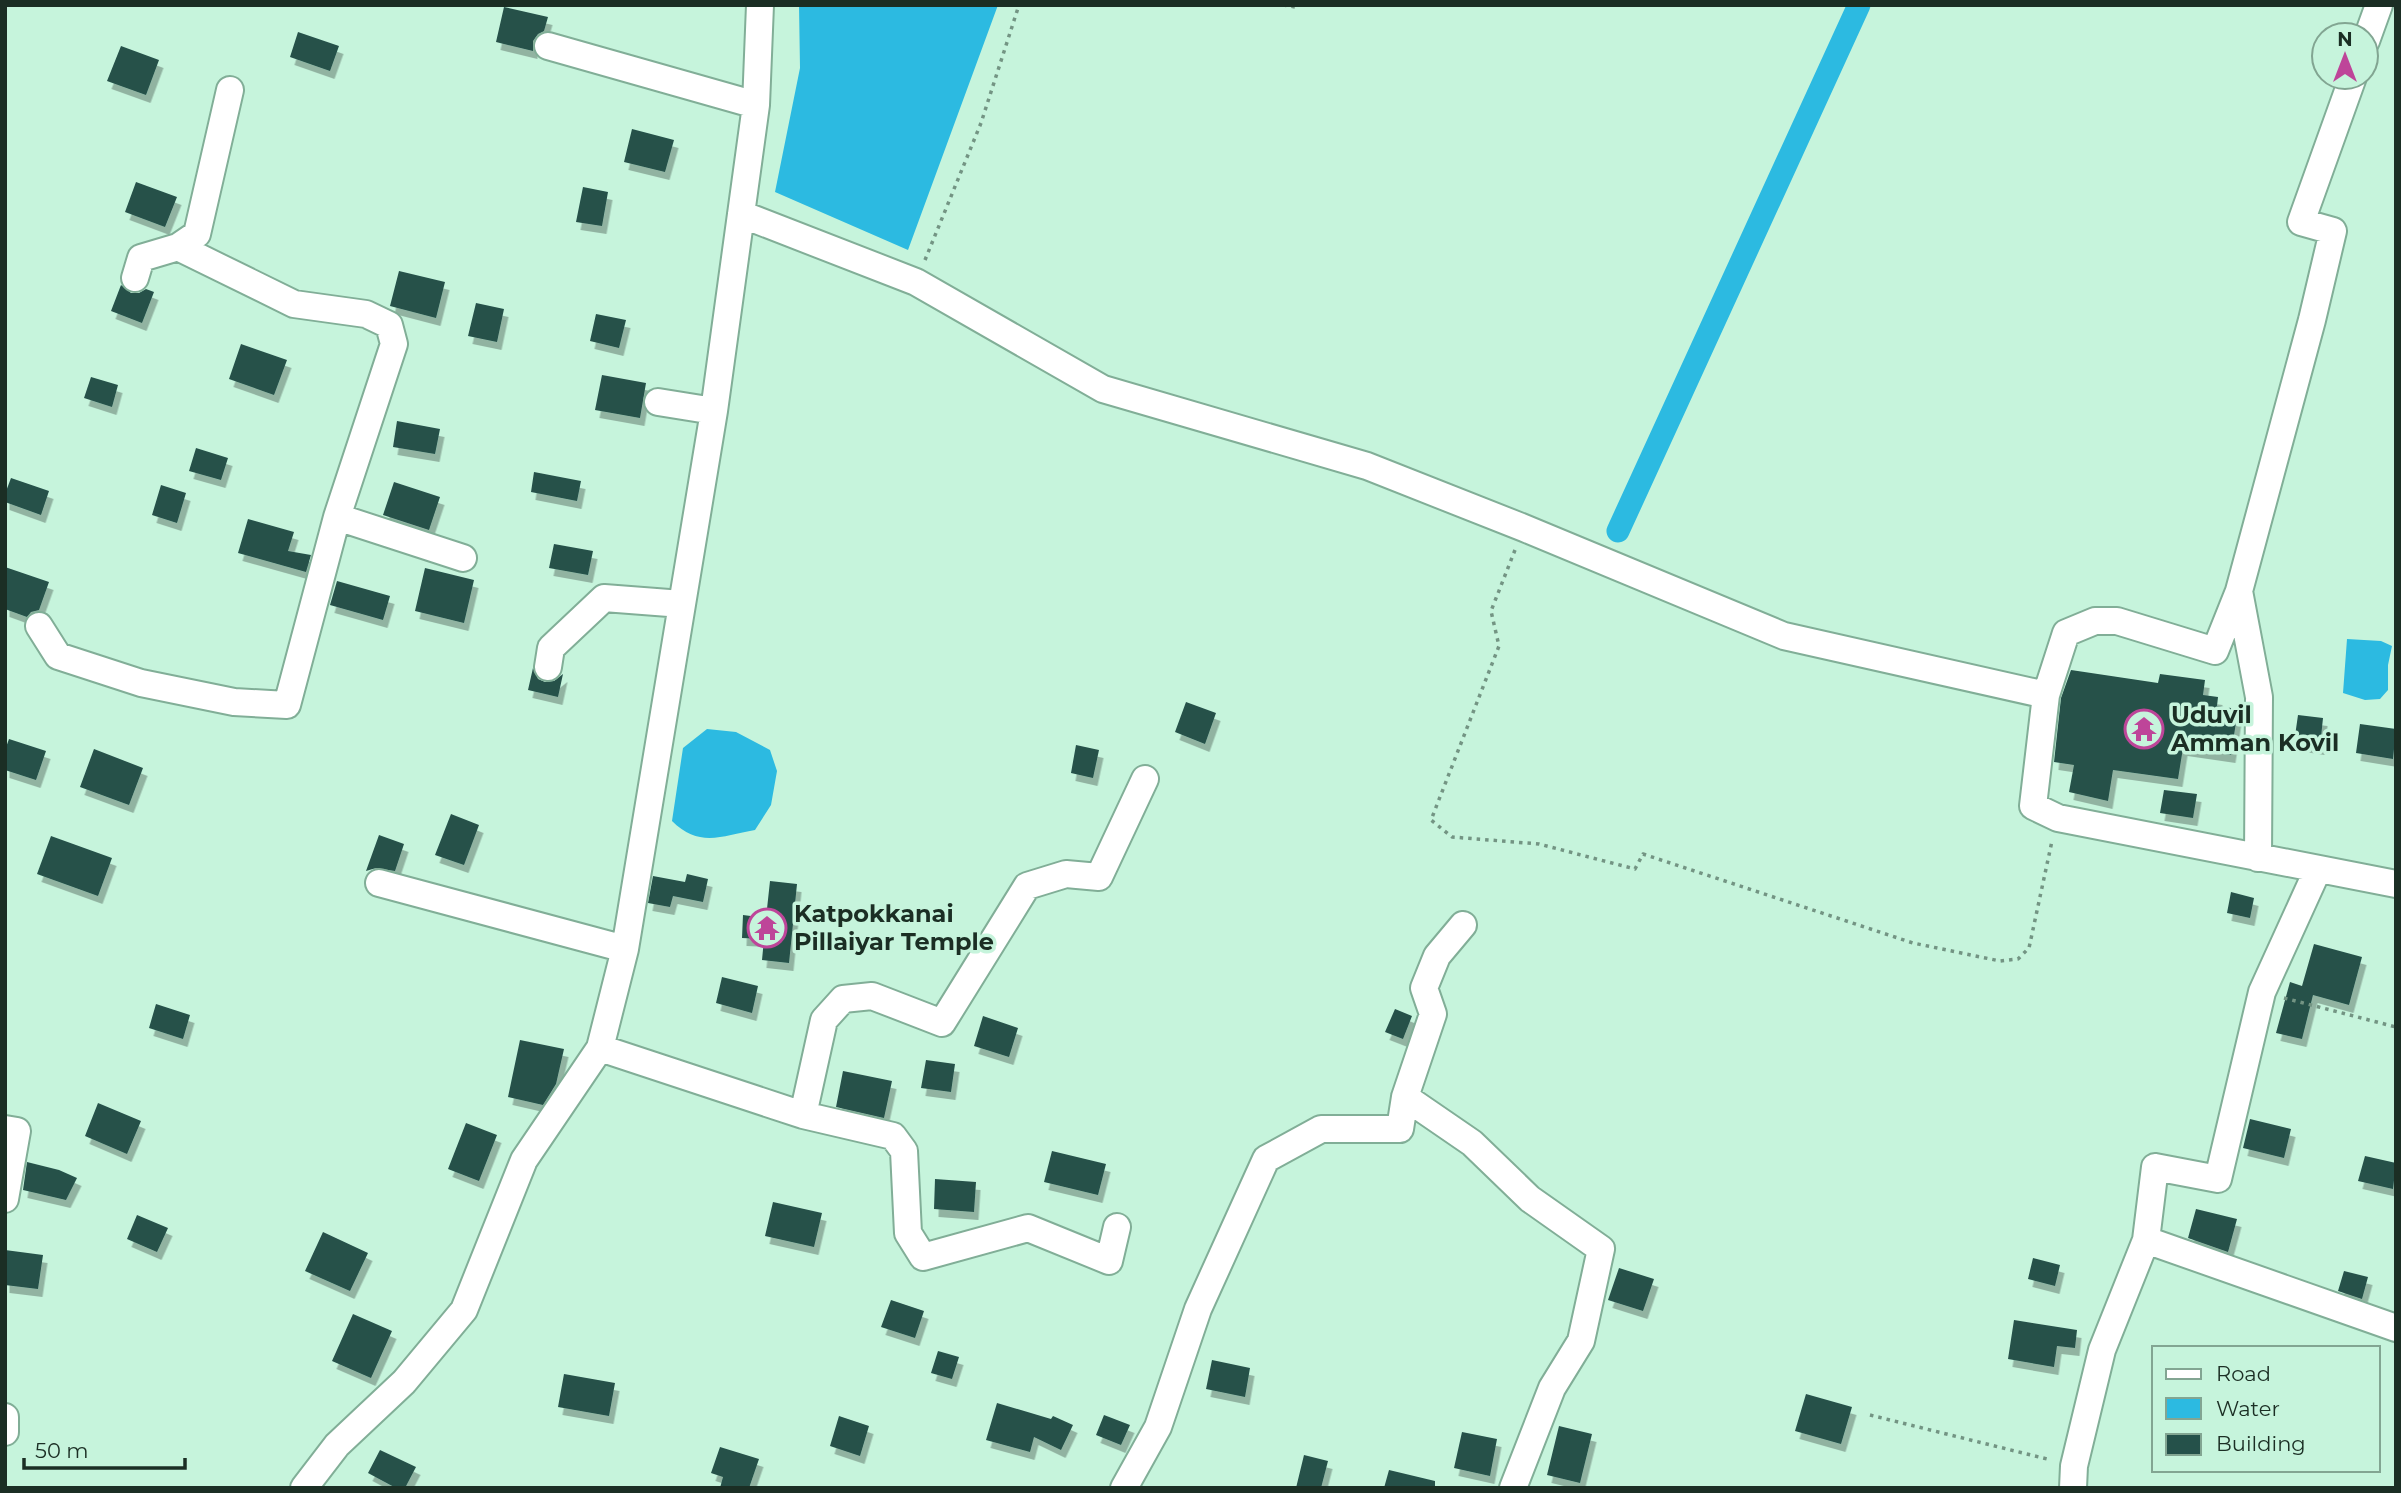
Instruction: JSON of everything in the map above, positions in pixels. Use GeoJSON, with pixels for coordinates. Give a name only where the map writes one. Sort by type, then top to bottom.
{"type":"FeatureCollection","features":[{"type":"Feature","properties":{"kind":"street"},"geometry":{"type":"LineString","coordinates":[[304,1488],[337,1445],[404,1382],[464,1310],[524,1160],[600,1048],[625,949],[714,411],[756,105],[761,5]]}},
{"type":"Feature","properties":{"kind":"street"},"geometry":{"type":"LineString","coordinates":[[548,46],[756,105]]}},
{"type":"Feature","properties":{"kind":"street"},"geometry":{"type":"LineString","coordinates":[[135,278],[141,258],[178,247],[197,234],[230,90]]}},
{"type":"Feature","properties":{"kind":"street"},"geometry":{"type":"LineString","coordinates":[[2348,91],[2301,222],[2333,231],[2312,320],[2239,592],[2215,650],[2117,621],[2095,621],[2066,633],[2046,695],[2033,806],[2058,818],[2396,884]]}},
{"type":"Feature","properties":{"kind":"street"},"geometry":{"type":"LineString","coordinates":[[741,214],[916,282],[1103,389],[1367,466],[1784,636],[2046,695]]}},
{"type":"Feature","properties":{"kind":"street"},"geometry":{"type":"LineString","coordinates":[[39,626],[58,656],[141,683],[234,702],[287,705],[337,517],[394,344],[389,325],[366,314],[294,304],[178,247]]}},
{"type":"Feature","properties":{"kind":"street"},"geometry":{"type":"LineString","coordinates":[[658,402],[714,411]]}},
{"type":"Feature","properties":{"kind":"street"},"geometry":{"type":"LineString","coordinates":[[337,517],[463,558]]}},
{"type":"Feature","properties":{"kind":"street"},"geometry":{"type":"LineString","coordinates":[[2239,592],[2259,697],[2258,858]]}},
{"type":"Feature","properties":{"kind":"street"},"geometry":{"type":"LineString","coordinates":[[548,667],[551,648],[604,598],[682,604]]}},
{"type":"Feature","properties":{"kind":"street"},"geometry":{"type":"LineString","coordinates":[[803,1115],[824,1020],[843,999],[872,996],[942,1023],[1027,886],[1066,874],[1099,877],[1145,779]]}},
{"type":"Feature","properties":{"kind":"street"},"geometry":{"type":"LineString","coordinates":[[2073,1477],[2102,1350],[2146,1240],[2155,1167],[2218,1179],[2262,992],[2318,869]]}},
{"type":"Feature","properties":{"kind":"street"},"geometry":{"type":"LineString","coordinates":[[379,883],[625,949]]}},
{"type":"Feature","properties":{"kind":"street"},"geometry":{"type":"LineString","coordinates":[[1124,1488],[1158,1427],[1198,1309],[1266,1159],[1321,1129],[1400,1129],[1405,1097],[1433,1014],[1424,988],[1437,956],[1463,925]]}},
{"type":"Feature","properties":{"kind":"street"},"geometry":{"type":"LineString","coordinates":[[600,1048],[803,1115],[893,1136],[904,1151],[908,1233],[923,1257],[1028,1227],[1109,1261],[1117,1227]]}},
{"type":"Feature","properties":{"kind":"street"},"geometry":{"type":"LineString","coordinates":[[1405,1097],[1472,1143],[1530,1199],[1601,1248],[1581,1341],[1552,1388],[1513,1488]]}},
{"type":"Feature","properties":{"kind":"street"},"geometry":{"type":"LineString","coordinates":[[5,1129],[18,1131],[5,1199]]}},
{"type":"Feature","properties":{"kind":"street"},"geometry":{"type":"LineString","coordinates":[[2146,1240],[2396,1328]]}},
{"type":"Feature","properties":{"kind":"street"},"geometry":{"type":"LineString","coordinates":[[5,1417],[5,1432]]}},
{"type":"Feature","properties":{"kind":"path"},"geometry":{"type":"LineString","coordinates":[[916,282],[981,123],[1018,5]]}},
{"type":"Feature","properties":{"kind":"path"},"geometry":{"type":"LineString","coordinates":[[1283,5],[1295,5]]}},
{"type":"Feature","properties":{"kind":"path"},"geometry":{"type":"LineString","coordinates":[[1524,528],[1491,611],[1499,646],[1431,820],[1452,837],[1539,844],[1634,869],[1643,854],[1913,943],[2000,961],[2018,959],[2029,948],[2058,818]]}},
{"type":"Feature","properties":{"kind":"path"},"geometry":{"type":"LineString","coordinates":[[2262,992],[2396,1027]]}},
{"type":"Feature","properties":{"kind":"path"},"geometry":{"type":"LineString","coordinates":[[1870,1415],[2073,1477]]}},
{"type":"Feature","properties":{"kind":"water"},"geometry":{"type":"Polygon","coordinates":[[[799,5],[998,5],[908,250],[775,192],[800,68],[799,5]]]}},
{"type":"Feature","properties":{"kind":"water"},"geometry":{"type":"Polygon","coordinates":[[[2347,639],[2381,641],[2392,646],[2388,665],[2388,690],[2380,699],[2365,700],[2343,693],[2347,639]]]}},
{"type":"Feature","properties":{"kind":"water"},"geometry":{"type":"Polygon","coordinates":[[[707,729],[736,732],[770,750],[777,771],[771,805],[755,830],[721,837],[701,837],[692,835],[672,821],[683,748],[707,729]]]}},
{"type":"Feature","properties":{"kind":"building"},"geometry":{"type":"Polygon","coordinates":[[[504,7],[548,17],[544,31],[533,41],[533,51],[496,42],[504,7]]]}},
{"type":"Feature","properties":{"kind":"building"},"geometry":{"type":"Polygon","coordinates":[[[298,32],[339,46],[330,71],[290,57],[298,32]]]}},
{"type":"Feature","properties":{"kind":"building"},"geometry":{"type":"Polygon","coordinates":[[[121,46],[159,60],[146,95],[107,81],[121,46]]]}},
{"type":"Feature","properties":{"kind":"building"},"geometry":{"type":"Polygon","coordinates":[[[632,129],[674,140],[665,172],[624,162],[632,129]]]}},
{"type":"Feature","properties":{"kind":"building"},"geometry":{"type":"Polygon","coordinates":[[[136,182],[177,197],[165,227],[125,212],[136,182]]]}},
{"type":"Feature","properties":{"kind":"building"},"geometry":{"type":"Polygon","coordinates":[[[583,187],[608,192],[602,226],[576,222],[583,187]]]}},
{"type":"Feature","properties":{"kind":"building"},"geometry":{"type":"Polygon","coordinates":[[[399,271],[445,282],[436,318],[390,306],[399,271]]]}},
{"type":"Feature","properties":{"kind":"building"},"geometry":{"type":"Polygon","coordinates":[[[121,285],[131,293],[146,289],[154,292],[142,323],[111,311],[121,285]]]}},
{"type":"Feature","properties":{"kind":"building"},"geometry":{"type":"Polygon","coordinates":[[[476,303],[504,309],[497,342],[468,336],[476,303]]]}},
{"type":"Feature","properties":{"kind":"building"},"geometry":{"type":"Polygon","coordinates":[[[596,314],[626,320],[619,348],[590,341],[596,314]]]}},
{"type":"Feature","properties":{"kind":"building"},"geometry":{"type":"Polygon","coordinates":[[[241,344],[287,360],[274,395],[229,379],[241,344]]]}},
{"type":"Feature","properties":{"kind":"building"},"geometry":{"type":"Polygon","coordinates":[[[602,375],[646,383],[640,418],[595,410],[602,375]]]}},
{"type":"Feature","properties":{"kind":"building"},"geometry":{"type":"Polygon","coordinates":[[[91,377],[118,385],[112,407],[84,398],[91,377]]]}},
{"type":"Feature","properties":{"kind":"building"},"geometry":{"type":"Polygon","coordinates":[[[397,421],[440,429],[435,454],[393,447],[397,421]]]}},
{"type":"Feature","properties":{"kind":"building"},"geometry":{"type":"Polygon","coordinates":[[[196,448],[228,458],[221,480],[189,471],[196,448]]]}},
{"type":"Feature","properties":{"kind":"building"},"geometry":{"type":"Polygon","coordinates":[[[534,472],[581,481],[577,501],[531,492],[534,472]]]}},
{"type":"Feature","properties":{"kind":"building"},"geometry":{"type":"Polygon","coordinates":[[[11,478],[49,491],[41,515],[5,502],[11,478]]]}},
{"type":"Feature","properties":{"kind":"building"},"geometry":{"type":"Polygon","coordinates":[[[394,482],[440,497],[429,530],[383,515],[394,482]]]}},
{"type":"Feature","properties":{"kind":"building"},"geometry":{"type":"Polygon","coordinates":[[[161,485],[186,493],[177,523],[152,515],[161,485]]]}},
{"type":"Feature","properties":{"kind":"building"},"geometry":{"type":"Polygon","coordinates":[[[248,519],[294,532],[288,551],[311,555],[306,572],[238,553],[248,519]]]}},
{"type":"Feature","properties":{"kind":"building"},"geometry":{"type":"Polygon","coordinates":[[[554,544],[593,551],[588,575],[549,568],[554,544]]]}},
{"type":"Feature","properties":{"kind":"building"},"geometry":{"type":"Polygon","coordinates":[[[5,567],[49,582],[39,610],[31,612],[27,617],[5,609],[5,567]]]}},
{"type":"Feature","properties":{"kind":"building"},"geometry":{"type":"Polygon","coordinates":[[[425,568],[474,580],[464,623],[415,611],[425,568]]]}},
{"type":"Feature","properties":{"kind":"building"},"geometry":{"type":"Polygon","coordinates":[[[337,581],[390,596],[383,620],[330,605],[337,581]]]}},
{"type":"Feature","properties":{"kind":"building"},"geometry":{"type":"Polygon","coordinates":[[[533,668],[538,679],[545,682],[554,681],[563,674],[558,697],[528,690],[533,668]]]}},
{"type":"Feature","properties":{"kind":"building","name":"Uduvil Amman Kovil"},"geometry":{"type":"Polygon","coordinates":[[[2071,670],[2158,683],[2160,674],[2205,680],[2203,695],[2218,697],[2217,706],[2238,709],[2231,755],[2183,748],[2178,779],[2113,770],[2108,801],[2069,792],[2074,765],[2054,762],[2061,698],[2071,670]]]}},
{"type":"Feature","properties":{"kind":"building"},"geometry":{"type":"Polygon","coordinates":[[[1186,702],[1216,713],[1205,744],[1175,732],[1186,702]]]}},
{"type":"Feature","properties":{"kind":"building"},"geometry":{"type":"Polygon","coordinates":[[[2298,715],[2323,718],[2320,747],[2294,743],[2298,715]]]}},
{"type":"Feature","properties":{"kind":"building"},"geometry":{"type":"Polygon","coordinates":[[[2360,724],[2396,729],[2393,759],[2356,753],[2360,724]]]}},
{"type":"Feature","properties":{"kind":"building"},"geometry":{"type":"Polygon","coordinates":[[[9,739],[46,751],[36,780],[5,770],[5,750],[9,739]]]}},
{"type":"Feature","properties":{"kind":"building"},"geometry":{"type":"Polygon","coordinates":[[[1076,745],[1099,750],[1093,778],[1071,773],[1076,745]]]}},
{"type":"Feature","properties":{"kind":"building"},"geometry":{"type":"Polygon","coordinates":[[[94,749],[143,768],[129,805],[80,787],[94,749]]]}},
{"type":"Feature","properties":{"kind":"building"},"geometry":{"type":"Polygon","coordinates":[[[2164,790],[2197,794],[2193,818],[2160,813],[2164,790]]]}},
{"type":"Feature","properties":{"kind":"building"},"geometry":{"type":"Polygon","coordinates":[[[451,814],[479,825],[464,865],[435,855],[451,814]]]}},
{"type":"Feature","properties":{"kind":"building"},"geometry":{"type":"Polygon","coordinates":[[[379,835],[404,844],[395,871],[376,868],[366,871],[379,835]]]}},
{"type":"Feature","properties":{"kind":"building"},"geometry":{"type":"Polygon","coordinates":[[[51,836],[112,858],[98,896],[37,874],[51,836]]]}},
{"type":"Feature","properties":{"kind":"building"},"geometry":{"type":"Polygon","coordinates":[[[687,874],[708,879],[703,902],[673,896],[670,907],[648,903],[653,876],[685,882],[687,874]]]}},
{"type":"Feature","properties":{"kind":"building","name":"Katpokkanai Pillaiyar Temple"},"geometry":{"type":"Polygon","coordinates":[[[770,881],[797,884],[789,963],[762,960],[764,939],[742,938],[743,915],[766,918],[770,881]]]}},
{"type":"Feature","properties":{"kind":"building"},"geometry":{"type":"Polygon","coordinates":[[[2231,892],[2254,898],[2250,918],[2227,913],[2231,892]]]}},
{"type":"Feature","properties":{"kind":"building"},"geometry":{"type":"Polygon","coordinates":[[[2314,944],[2362,957],[2349,1005],[2313,995],[2302,1039],[2276,1033],[2290,982],[2302,986],[2314,944]]]}},
{"type":"Feature","properties":{"kind":"building"},"geometry":{"type":"Polygon","coordinates":[[[722,977],[758,986],[752,1013],[716,1003],[722,977]]]}},
{"type":"Feature","properties":{"kind":"building"},"geometry":{"type":"Polygon","coordinates":[[[156,1004],[190,1015],[183,1039],[149,1028],[156,1004]]]}},
{"type":"Feature","properties":{"kind":"building"},"geometry":{"type":"Polygon","coordinates":[[[1395,1009],[1412,1016],[1403,1039],[1385,1032],[1395,1009]]]}},
{"type":"Feature","properties":{"kind":"building"},"geometry":{"type":"Polygon","coordinates":[[[983,1016],[1018,1028],[1009,1057],[974,1046],[983,1016]]]}},
{"type":"Feature","properties":{"kind":"building"},"geometry":{"type":"Polygon","coordinates":[[[520,1040],[564,1049],[556,1084],[543,1105],[508,1097],[520,1040]]]}},
{"type":"Feature","properties":{"kind":"building"},"geometry":{"type":"Polygon","coordinates":[[[926,1060],[955,1064],[951,1092],[921,1088],[926,1060]]]}},
{"type":"Feature","properties":{"kind":"building"},"geometry":{"type":"Polygon","coordinates":[[[843,1071],[892,1081],[884,1118],[836,1107],[843,1071]]]}},
{"type":"Feature","properties":{"kind":"building"},"geometry":{"type":"Polygon","coordinates":[[[98,1103],[141,1121],[127,1154],[85,1136],[98,1103]]]}},
{"type":"Feature","properties":{"kind":"building"},"geometry":{"type":"Polygon","coordinates":[[[2250,1119],[2291,1129],[2284,1158],[2243,1148],[2250,1119]]]}},
{"type":"Feature","properties":{"kind":"building"},"geometry":{"type":"Polygon","coordinates":[[[466,1123],[497,1135],[479,1181],[448,1169],[466,1123]]]}},
{"type":"Feature","properties":{"kind":"building"},"geometry":{"type":"Polygon","coordinates":[[[1052,1151],[1106,1164],[1098,1195],[1044,1182],[1052,1151]]]}},
{"type":"Feature","properties":{"kind":"building"},"geometry":{"type":"Polygon","coordinates":[[[2365,1156],[2396,1163],[2393,1189],[2358,1181],[2365,1156]]]}},
{"type":"Feature","properties":{"kind":"building"},"geometry":{"type":"Polygon","coordinates":[[[27,1162],[59,1170],[77,1178],[66,1200],[23,1190],[27,1162]]]}},
{"type":"Feature","properties":{"kind":"building"},"geometry":{"type":"Polygon","coordinates":[[[935,1179],[976,1182],[974,1212],[934,1209],[935,1179]]]}},
{"type":"Feature","properties":{"kind":"building"},"geometry":{"type":"Polygon","coordinates":[[[773,1202],[822,1213],[814,1247],[765,1236],[773,1202]]]}},
{"type":"Feature","properties":{"kind":"building"},"geometry":{"type":"Polygon","coordinates":[[[2196,1209],[2237,1219],[2228,1252],[2188,1238],[2196,1209]]]}},
{"type":"Feature","properties":{"kind":"building"},"geometry":{"type":"Polygon","coordinates":[[[137,1215],[168,1228],[157,1252],[127,1239],[137,1215]]]}},
{"type":"Feature","properties":{"kind":"building"},"geometry":{"type":"Polygon","coordinates":[[[323,1232],[368,1253],[350,1291],[305,1271],[323,1232]]]}},
{"type":"Feature","properties":{"kind":"building"},"geometry":{"type":"Polygon","coordinates":[[[5,1250],[43,1255],[38,1289],[5,1285],[5,1250]]]}},
{"type":"Feature","properties":{"kind":"building"},"geometry":{"type":"Polygon","coordinates":[[[2033,1258],[2060,1265],[2055,1286],[2028,1279],[2033,1258]]]}},
{"type":"Feature","properties":{"kind":"building"},"geometry":{"type":"Polygon","coordinates":[[[1619,1268],[1654,1279],[1643,1311],[1608,1300],[1619,1268]]]}},
{"type":"Feature","properties":{"kind":"building"},"geometry":{"type":"Polygon","coordinates":[[[2344,1271],[2368,1277],[2362,1299],[2338,1291],[2344,1271]]]}},
{"type":"Feature","properties":{"kind":"building"},"geometry":{"type":"Polygon","coordinates":[[[891,1300],[924,1311],[915,1338],[881,1327],[891,1300]]]}},
{"type":"Feature","properties":{"kind":"building"},"geometry":{"type":"Polygon","coordinates":[[[353,1314],[392,1331],[371,1378],[332,1361],[353,1314]]]}},
{"type":"Feature","properties":{"kind":"building"},"geometry":{"type":"Polygon","coordinates":[[[2014,1320],[2077,1330],[2075,1348],[2057,1346],[2054,1367],[2008,1359],[2014,1320]]]}},
{"type":"Feature","properties":{"kind":"building"},"geometry":{"type":"Polygon","coordinates":[[[938,1351],[959,1357],[952,1379],[931,1373],[938,1351]]]}},
{"type":"Feature","properties":{"kind":"building"},"geometry":{"type":"Polygon","coordinates":[[[1212,1360],[1250,1368],[1245,1397],[1206,1389],[1212,1360]]]}},
{"type":"Feature","properties":{"kind":"building"},"geometry":{"type":"Polygon","coordinates":[[[564,1374],[615,1383],[609,1416],[558,1407],[564,1374]]]}},
{"type":"Feature","properties":{"kind":"building"},"geometry":{"type":"Polygon","coordinates":[[[1806,1394],[1852,1407],[1841,1444],[1795,1431],[1806,1394]]]}},
{"type":"Feature","properties":{"kind":"building"},"geometry":{"type":"Polygon","coordinates":[[[997,1403],[1051,1419],[1053,1416],[1073,1425],[1061,1450],[1034,1437],[1030,1452],[986,1440],[997,1403]]]}},
{"type":"Feature","properties":{"kind":"building"},"geometry":{"type":"Polygon","coordinates":[[[1104,1415],[1130,1425],[1121,1445],[1096,1435],[1104,1415]]]}},
{"type":"Feature","properties":{"kind":"building"},"geometry":{"type":"Polygon","coordinates":[[[839,1416],[869,1426],[860,1456],[830,1446],[839,1416]]]}},
{"type":"Feature","properties":{"kind":"building"},"geometry":{"type":"Polygon","coordinates":[[[1559,1426],[1592,1434],[1580,1483],[1547,1475],[1559,1426]]]}},
{"type":"Feature","properties":{"kind":"building"},"geometry":{"type":"Polygon","coordinates":[[[1462,1432],[1497,1439],[1490,1476],[1454,1468],[1462,1432]]]}},
{"type":"Feature","properties":{"kind":"building"},"geometry":{"type":"Polygon","coordinates":[[[720,1447],[759,1459],[749,1488],[720,1488],[723,1477],[711,1473],[720,1447]]]}},
{"type":"Feature","properties":{"kind":"building"},"geometry":{"type":"Polygon","coordinates":[[[380,1450],[416,1467],[405,1488],[396,1488],[368,1473],[380,1450]]]}},
{"type":"Feature","properties":{"kind":"building"},"geometry":{"type":"Polygon","coordinates":[[[1304,1455],[1328,1461],[1321,1488],[1296,1488],[1304,1455]]]}},
{"type":"Feature","properties":{"kind":"building"},"geometry":{"type":"Polygon","coordinates":[[[1389,1470],[1435,1481],[1435,1488],[1384,1488],[1389,1470]]]}},
{"type":"Feature","properties":{"kind":"waterway"},"geometry":{"type":"LineString","coordinates":[[1618,531],[1859,5]]}},
{"type":"Feature","properties":{"kind":"place","name":"Uduvil Amman Kovil"},"geometry":{"type":"Point","coordinates":[2144,729]}},
{"type":"Feature","properties":{"kind":"place","name":"Katpokkanai Pillaiyar Temple"},"geometry":{"type":"Point","coordinates":[767,928]}}]}
